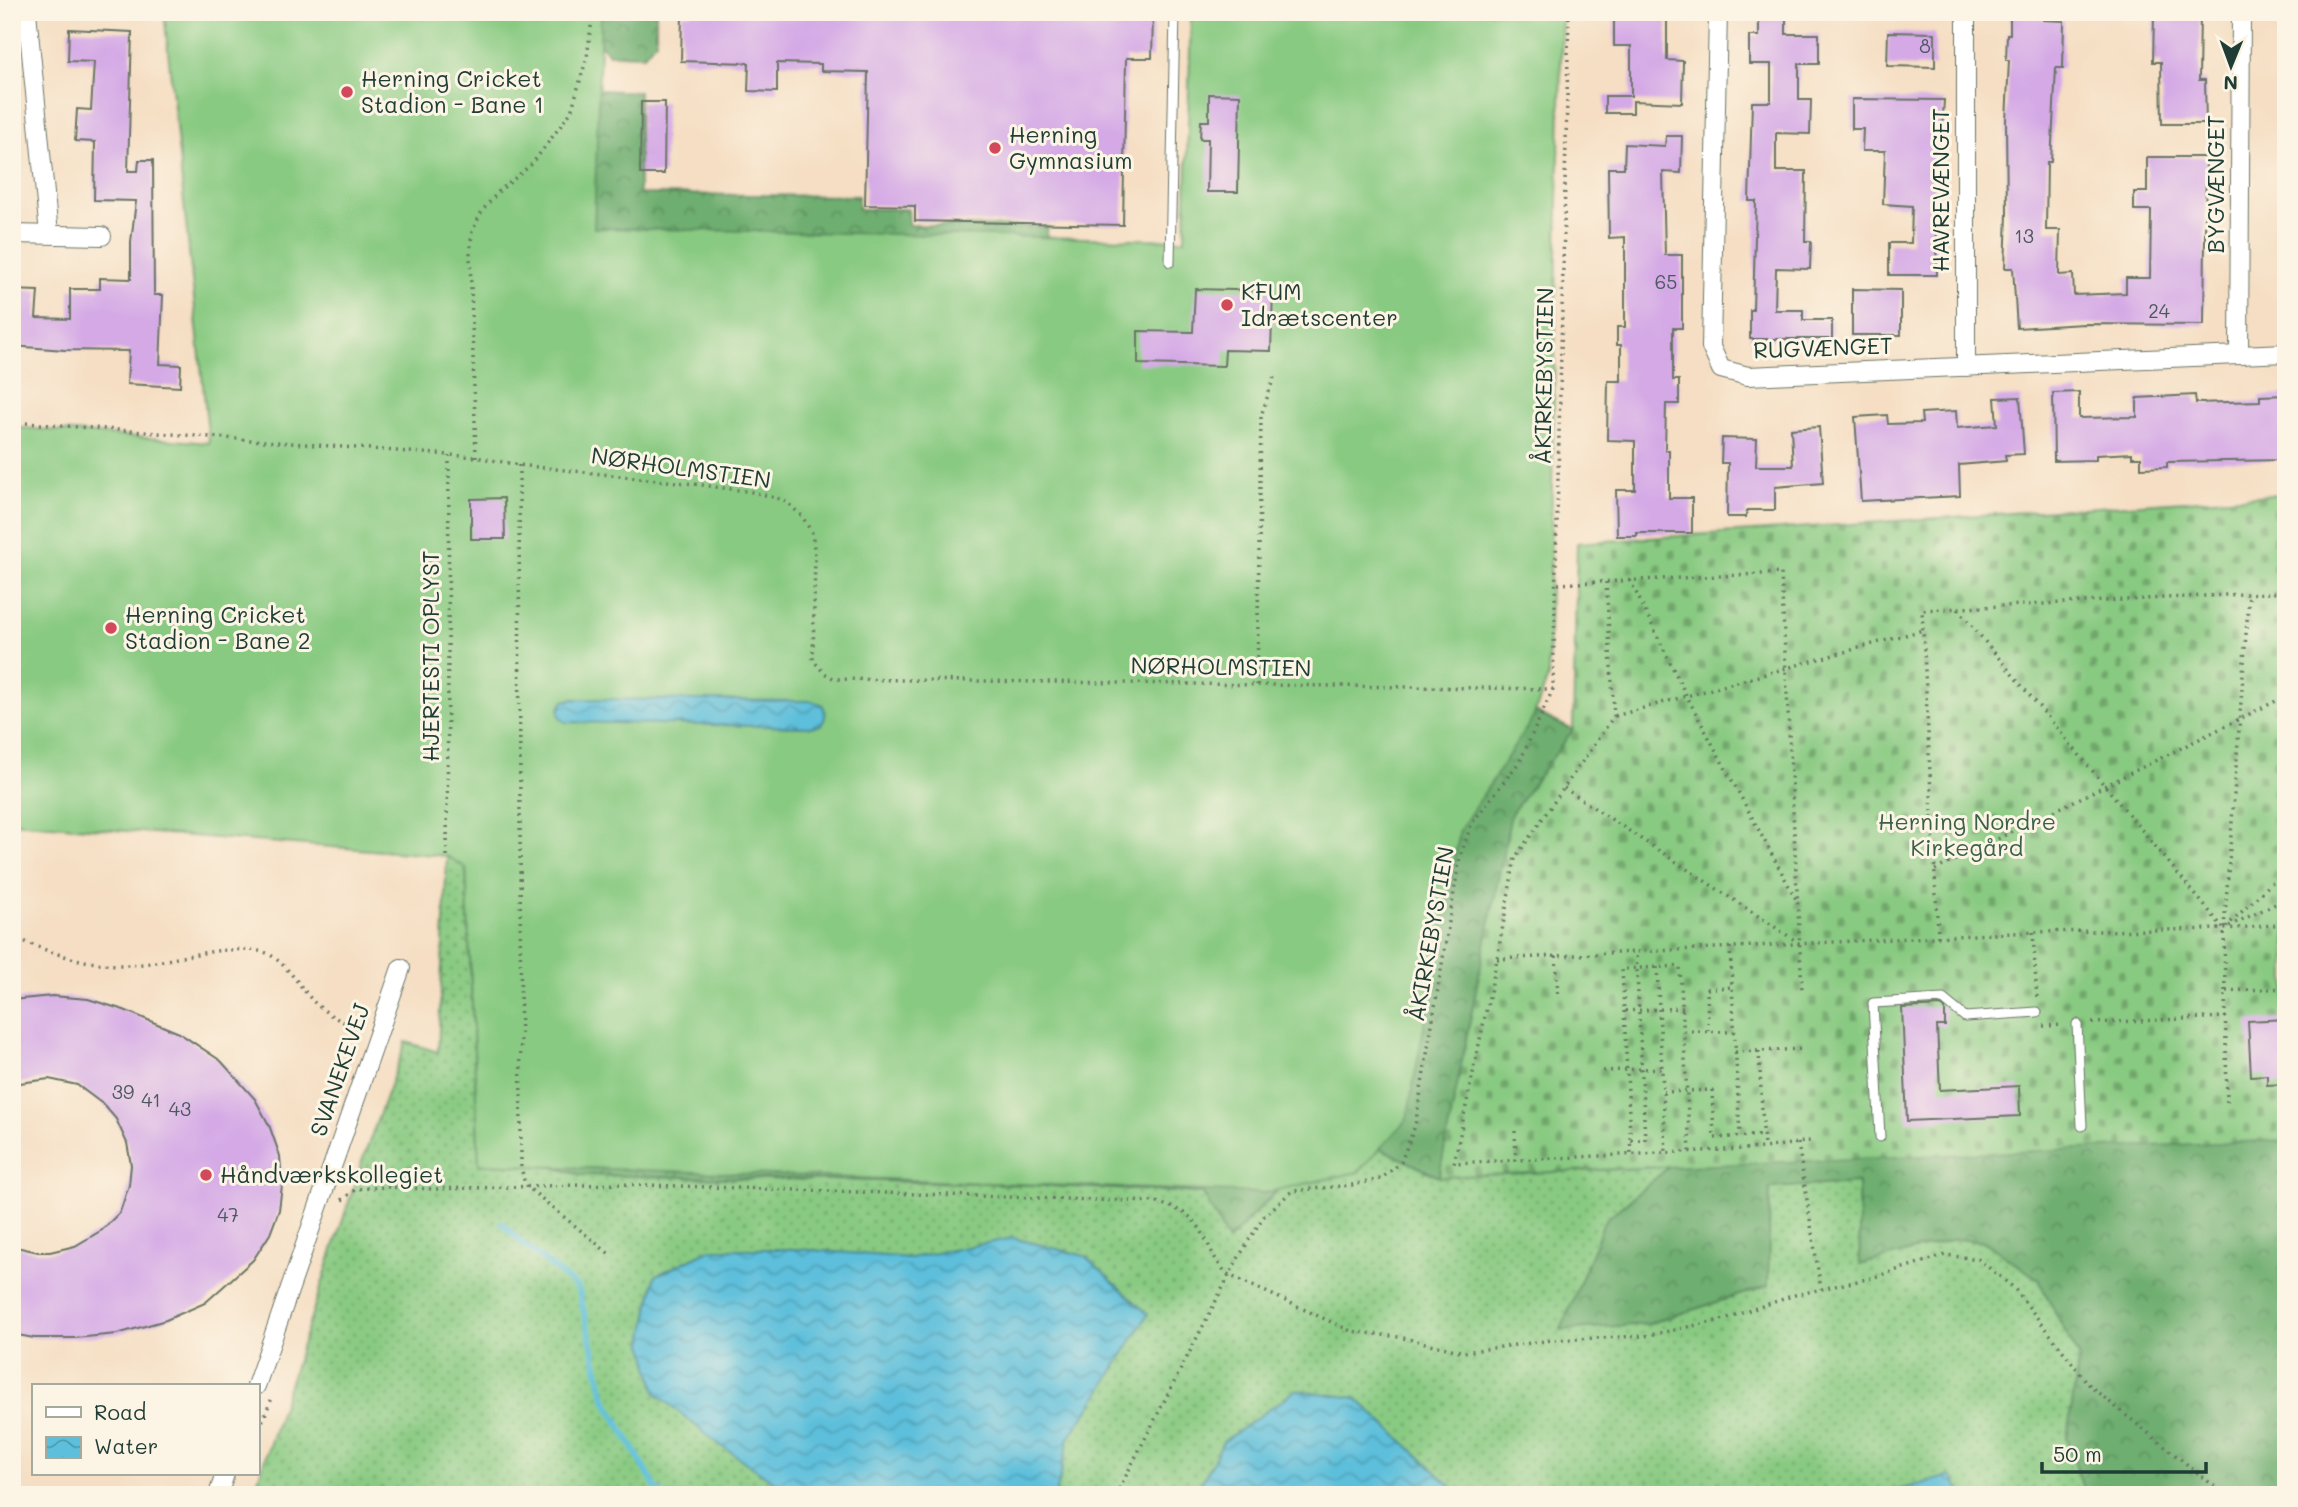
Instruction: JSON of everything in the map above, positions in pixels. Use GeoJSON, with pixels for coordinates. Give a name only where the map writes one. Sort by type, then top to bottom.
{"type":"FeatureCollection","features":[{"type":"Feature","properties":{"kind":"street"},"geometry":{"type":"LineString","coordinates":[[27,12],[49,234]]}},
{"type":"Feature","properties":{"kind":"street","name":"RUGVÆNGET"},"geometry":{"type":"LineString","coordinates":[[1718,12],[1711,347],[1721,369],[1748,376],[2286,353]]}},
{"type":"Feature","properties":{"kind":"street","name":"HAVREVÆNGET"},"geometry":{"type":"LineString","coordinates":[[1966,12],[1966,367]]}},
{"type":"Feature","properties":{"kind":"street","name":"BYGVÆNGET"},"geometry":{"type":"LineString","coordinates":[[2239,355],[2241,12]]}},
{"type":"Feature","properties":{"kind":"street"},"geometry":{"type":"LineString","coordinates":[[12,234],[102,236]]}},
{"type":"Feature","properties":{"kind":"street","name":"SVANEKEVEJ"},"geometry":{"type":"LineString","coordinates":[[257,1384],[401,968]]}},
{"type":"Feature","properties":{"kind":"street"},"geometry":{"type":"LineString","coordinates":[[218,1495],[224,1476]]}},
{"type":"Feature","properties":{"kind":"lane"},"geometry":{"type":"LineString","coordinates":[[1170,262],[1175,12]]}},
{"type":"Feature","properties":{"kind":"lane"},"geometry":{"type":"LineString","coordinates":[[1880,1137],[1873,1003],[1943,999],[1965,1017],[2038,1012]]}},
{"type":"Feature","properties":{"kind":"lane"},"geometry":{"type":"LineString","coordinates":[[2077,1024],[2082,1126]]}},
{"type":"Feature","properties":{"kind":"path"},"geometry":{"type":"LineString","coordinates":[[476,457],[470,254],[472,232],[482,211],[498,192],[532,164],[571,112],[587,57],[593,12]]}},
{"type":"Feature","properties":{"kind":"path","name":"ÅKIRKEBYSTIEN"},"geometry":{"type":"LineString","coordinates":[[1116,1495],[1229,1275],[1264,1217],[1292,1191],[1381,1179],[1401,1162],[1415,1126],[1460,856],[1472,823],[1520,761],[1553,689],[1569,12]]}},
{"type":"Feature","properties":{"kind":"path"},"geometry":{"type":"LineString","coordinates":[[1257,685],[1261,416],[1275,374]]}},
{"type":"Feature","properties":{"kind":"path","name":"NØRHOLMSTIEN"},"geometry":{"type":"LineString","coordinates":[[12,422],[476,457],[519,466],[753,492],[784,500],[802,516],[812,533],[815,555],[813,660],[824,674],[835,679],[1553,689]]}},
{"type":"Feature","properties":{"kind":"path","name":"HJERTESTI OPLYST"},"geometry":{"type":"LineString","coordinates":[[447,856],[449,455]]}},
{"type":"Feature","properties":{"kind":"path"},"geometry":{"type":"LineString","coordinates":[[519,466],[521,1153],[525,1185],[612,1256]]}},
{"type":"Feature","properties":{"kind":"path"},"geometry":{"type":"LineString","coordinates":[[1557,584],[1781,573],[1802,990]]}},
{"type":"Feature","properties":{"kind":"path"},"geometry":{"type":"LineString","coordinates":[[1630,580],[1686,695],[1798,903]]}},
{"type":"Feature","properties":{"kind":"path"},"geometry":{"type":"LineString","coordinates":[[1606,582],[1614,716],[1515,858],[1497,959],[1454,1163],[1764,1148],[1810,1141]]}},
{"type":"Feature","properties":{"kind":"path"},"geometry":{"type":"LineString","coordinates":[[1938,937],[1922,610],[2286,592]]}},
{"type":"Feature","properties":{"kind":"path"},"geometry":{"type":"LineString","coordinates":[[2227,1102],[2224,929],[2249,594]]}},
{"type":"Feature","properties":{"kind":"path"},"geometry":{"type":"LineString","coordinates":[[1958,608],[2224,929]]}},
{"type":"Feature","properties":{"kind":"path"},"geometry":{"type":"LineString","coordinates":[[1614,716],[1923,630]]}},
{"type":"Feature","properties":{"kind":"path"},"geometry":{"type":"LineString","coordinates":[[1935,870],[2286,696]]}},
{"type":"Feature","properties":{"kind":"path"},"geometry":{"type":"LineString","coordinates":[[1564,788],[1800,944]]}},
{"type":"Feature","properties":{"kind":"path"},"geometry":{"type":"LineString","coordinates":[[2224,929],[2286,869]]}},
{"type":"Feature","properties":{"kind":"path"},"geometry":{"type":"LineString","coordinates":[[2224,929],[2286,899]]}},
{"type":"Feature","properties":{"kind":"path"},"geometry":{"type":"LineString","coordinates":[[1497,959],[2033,932],[2224,929],[2286,925]]}},
{"type":"Feature","properties":{"kind":"path"},"geometry":{"type":"LineString","coordinates":[[2033,932],[2038,1026],[2226,1017]]}},
{"type":"Feature","properties":{"kind":"path"},"geometry":{"type":"LineString","coordinates":[[12,936],[47,952],[90,964],[141,964],[223,949],[263,951],[289,971],[314,1002],[344,1023],[378,1035]]}},
{"type":"Feature","properties":{"kind":"path"},"geometry":{"type":"LineString","coordinates":[[1730,947],[1740,1136]]}},
{"type":"Feature","properties":{"kind":"path"},"geometry":{"type":"LineString","coordinates":[[1631,1140],[1645,1140],[1636,952]]}},
{"type":"Feature","properties":{"kind":"path"},"geometry":{"type":"LineString","coordinates":[[1556,956],[1558,998]]}},
{"type":"Feature","properties":{"kind":"path"},"geometry":{"type":"LineString","coordinates":[[1632,1155],[1622,969],[1637,968],[1681,966],[1690,1152]]}},
{"type":"Feature","properties":{"kind":"path"},"geometry":{"type":"LineString","coordinates":[[1657,967],[1666,1153]]}},
{"type":"Feature","properties":{"kind":"path"},"geometry":{"type":"LineString","coordinates":[[1708,1031],[1707,989],[1732,987]]}},
{"type":"Feature","properties":{"kind":"path"},"geometry":{"type":"LineString","coordinates":[[2225,991],[2286,988]]}},
{"type":"Feature","properties":{"kind":"path"},"geometry":{"type":"LineString","coordinates":[[1624,1011],[1683,1008]]}},
{"type":"Feature","properties":{"kind":"path"},"geometry":{"type":"LineString","coordinates":[[1684,1031],[1734,1032]]}},
{"type":"Feature","properties":{"kind":"path"},"geometry":{"type":"LineString","coordinates":[[1735,1052],[1805,1049]]}},
{"type":"Feature","properties":{"kind":"path"},"geometry":{"type":"LineString","coordinates":[[1759,1051],[1764,1148]]}},
{"type":"Feature","properties":{"kind":"path"},"geometry":{"type":"LineString","coordinates":[[1603,1071],[1662,1068]]}},
{"type":"Feature","properties":{"kind":"path"},"geometry":{"type":"LineString","coordinates":[[1663,1092],[1712,1090],[1714,1138],[1763,1135]]}},
{"type":"Feature","properties":{"kind":"path"},"geometry":{"type":"LineString","coordinates":[[1515,1131],[1516,1160]]}},
{"type":"Feature","properties":{"kind":"path"},"geometry":{"type":"LineString","coordinates":[[1798,1143],[1821,1289]]}},
{"type":"Feature","properties":{"kind":"path"},"geometry":{"type":"LineString","coordinates":[[340,1201],[356,1189],[387,1187],[435,1189],[525,1185],[632,1185],[1156,1202],[1178,1209],[1195,1222],[1220,1267],[1229,1275],[1351,1331],[1399,1337],[1464,1352],[1552,1340],[1645,1336],[1721,1320],[1795,1295],[1871,1278],[1945,1255],[1978,1259],[2014,1288],[2091,1387],[2225,1495]]}},
{"type":"Feature","properties":{"kind":"path"},"geometry":{"type":"LineString","coordinates":[[259,1429],[273,1395]]}},
{"type":"Feature","properties":{"kind":"green space"},"geometry":{"type":"Polygon","coordinates":[[[164,12],[601,12],[594,228],[1185,240],[1191,12],[1562,12],[1548,677],[1533,718],[1460,830],[1407,1119],[1358,1172],[1263,1193],[479,1164],[466,868],[447,856],[12,822],[12,427],[209,443],[164,12]]]}},
{"type":"Feature","properties":{"kind":"green space"},"geometry":{"type":"Polygon","coordinates":[[[597,12],[656,12],[656,41],[644,55],[609,54],[596,40],[597,12]]]}},
{"type":"Feature","properties":{"kind":"green space"},"geometry":{"type":"Polygon","coordinates":[[[599,90],[639,92],[639,194],[858,196],[858,209],[908,209],[909,225],[1048,227],[1046,238],[594,228],[594,96],[599,90]]]}},
{"type":"Feature","properties":{"kind":"green space","name":"Herning Nordre Kirkegård"},"geometry":{"type":"Polygon","coordinates":[[[2286,494],[2286,1140],[1439,1177],[1511,814],[1573,730],[1577,543],[2286,494]]]}},
{"type":"Feature","properties":{"kind":"green space"},"geometry":{"type":"Polygon","coordinates":[[[1514,702],[1573,730],[1511,814],[1439,1177],[1380,1148],[1358,1172],[1284,1183],[1228,1241],[1203,1193],[984,1183],[581,1175],[554,1167],[559,1125],[1395,732],[1514,702]]]}},
{"type":"Feature","properties":{"kind":"green space"},"geometry":{"type":"Polygon","coordinates":[[[447,856],[466,868],[479,1164],[554,1167],[581,1175],[984,1183],[1203,1193],[1284,1183],[1380,1147],[1439,1177],[2286,1140],[2286,1495],[253,1495],[361,1164],[406,1042],[438,1052],[447,856]]]}},
{"type":"Feature","properties":{"kind":"green space"},"geometry":{"type":"Polygon","coordinates":[[[2286,1134],[2286,1495],[2085,1495],[2067,1438],[2079,1358],[2038,1279],[1985,1242],[1955,1239],[1860,1265],[1858,1183],[1770,1188],[1768,1286],[1648,1324],[1561,1330],[1605,1220],[1669,1167],[2286,1134]]]}},
{"type":"Feature","properties":{"kind":"water"},"geometry":{"type":"Polygon","coordinates":[[[564,701],[810,701],[822,704],[825,714],[821,725],[809,727],[565,722],[560,717],[559,709],[564,701]]]}},
{"type":"Feature","properties":{"kind":"water"},"geometry":{"type":"Polygon","coordinates":[[[1013,1238],[1085,1256],[1148,1314],[1069,1438],[1056,1495],[793,1495],[713,1440],[656,1393],[643,1342],[655,1276],[711,1249],[799,1249],[910,1258],[1013,1238]]]}},
{"type":"Feature","properties":{"kind":"water"},"geometry":{"type":"Polygon","coordinates":[[[1296,1390],[1356,1398],[1461,1495],[1195,1495],[1223,1442],[1296,1390]]]}},
{"type":"Feature","properties":{"kind":"water"},"geometry":{"type":"Polygon","coordinates":[[[1951,1476],[1963,1495],[1888,1495],[1891,1492],[1951,1476]]]}},
{"type":"Feature","properties":{"kind":"building","name":"Herning Gymnasium"},"geometry":{"type":"Polygon","coordinates":[[[1153,12],[1152,58],[1126,58],[1123,225],[915,221],[915,206],[865,205],[868,72],[821,71],[821,64],[777,63],[777,92],[748,91],[749,63],[681,61],[682,14],[1153,12]]]}},
{"type":"Feature","properties":{"kind":"building"},"geometry":{"type":"Polygon","coordinates":[[[1614,12],[1667,12],[1667,60],[1683,61],[1682,103],[1633,101],[1633,113],[1605,113],[1605,96],[1631,96],[1631,46],[1614,46],[1614,12]]]}},
{"type":"Feature","properties":{"kind":"building"},"geometry":{"type":"Polygon","coordinates":[[[1759,12],[1786,12],[1786,34],[1819,34],[1819,64],[1799,64],[1799,100],[1811,100],[1810,134],[1776,133],[1776,171],[1806,171],[1805,241],[1811,241],[1810,269],[1776,268],[1775,310],[1803,310],[1803,320],[1832,320],[1832,339],[1750,339],[1756,201],[1749,201],[1752,102],[1771,102],[1771,64],[1749,64],[1749,36],[1759,36],[1759,12]]]}},
{"type":"Feature","properties":{"kind":"building"},"geometry":{"type":"Polygon","coordinates":[[[2010,12],[2043,12],[2043,20],[2064,21],[2063,68],[2056,68],[2051,162],[2047,162],[2046,230],[2060,230],[2059,275],[2073,274],[2074,295],[2126,293],[2126,278],[2150,278],[2151,210],[2134,210],[2134,192],[2147,192],[2147,157],[2206,157],[2204,325],[2084,324],[2017,328],[2013,268],[2005,268],[2009,60],[2006,60],[2010,12]]]}},
{"type":"Feature","properties":{"kind":"building"},"geometry":{"type":"Polygon","coordinates":[[[2200,12],[2199,80],[2205,80],[2206,124],[2162,124],[2161,62],[2153,62],[2154,14],[2200,12]]]}},
{"type":"Feature","properties":{"kind":"building"},"geometry":{"type":"Polygon","coordinates":[[[69,29],[132,32],[128,171],[138,171],[139,160],[153,160],[154,295],[163,295],[160,364],[181,365],[180,387],[127,384],[129,351],[12,346],[12,290],[38,291],[36,318],[70,319],[70,289],[100,289],[100,278],[131,279],[131,242],[136,201],[94,200],[95,142],[75,141],[77,109],[91,110],[94,62],[68,61],[69,29]]]}},
{"type":"Feature","properties":{"kind":"building"},"geometry":{"type":"Polygon","coordinates":[[[1888,32],[1935,33],[1935,67],[1887,66],[1888,32]]]}},
{"type":"Feature","properties":{"kind":"building"},"geometry":{"type":"Polygon","coordinates":[[[1209,94],[1240,95],[1238,192],[1207,192],[1208,139],[1200,139],[1201,121],[1209,121],[1209,94]]]}},
{"type":"Feature","properties":{"kind":"building"},"geometry":{"type":"Polygon","coordinates":[[[1852,99],[1944,100],[1935,211],[1937,275],[1889,275],[1889,243],[1911,243],[1912,206],[1883,204],[1885,151],[1862,151],[1863,129],[1852,129],[1852,99]]]}},
{"type":"Feature","properties":{"kind":"building"},"geometry":{"type":"Polygon","coordinates":[[[641,102],[665,102],[664,174],[640,174],[641,102]]]}},
{"type":"Feature","properties":{"kind":"building"},"geometry":{"type":"Polygon","coordinates":[[[1666,136],[1682,136],[1681,173],[1663,172],[1665,255],[1682,255],[1682,328],[1673,328],[1673,380],[1679,380],[1679,404],[1666,404],[1665,450],[1669,450],[1669,498],[1692,498],[1692,533],[1637,533],[1637,536],[1617,536],[1616,490],[1635,490],[1635,441],[1607,440],[1608,381],[1621,381],[1621,345],[1617,345],[1617,327],[1625,327],[1625,237],[1609,238],[1608,168],[1624,168],[1625,144],[1665,146],[1666,136]]]}},
{"type":"Feature","properties":{"kind":"building"},"geometry":{"type":"Polygon","coordinates":[[[1195,289],[1273,291],[1271,351],[1225,350],[1224,366],[1138,364],[1138,331],[1193,332],[1195,289]]]}},
{"type":"Feature","properties":{"kind":"building"},"geometry":{"type":"Polygon","coordinates":[[[1852,289],[1901,290],[1901,335],[1852,335],[1852,289]]]}},
{"type":"Feature","properties":{"kind":"building"},"geometry":{"type":"Polygon","coordinates":[[[2079,392],[2079,418],[2137,417],[2137,398],[2195,395],[2196,403],[2260,401],[2260,396],[2286,395],[2286,460],[2167,462],[2167,467],[2141,468],[2141,457],[2132,457],[2132,453],[2096,455],[2096,460],[2054,461],[2053,393],[2079,392]]]}},
{"type":"Feature","properties":{"kind":"building"},"geometry":{"type":"Polygon","coordinates":[[[2020,397],[2024,454],[2005,455],[2006,461],[1959,465],[1960,496],[1861,501],[1855,417],[1887,415],[1888,424],[1922,423],[1921,413],[1956,411],[1957,428],[1997,425],[1995,398],[2020,397]]]}},
{"type":"Feature","properties":{"kind":"building"},"geometry":{"type":"Polygon","coordinates":[[[1819,427],[1823,483],[1775,487],[1775,510],[1747,510],[1746,517],[1727,517],[1728,463],[1721,463],[1722,438],[1757,439],[1756,466],[1793,466],[1791,429],[1819,427]]]}},
{"type":"Feature","properties":{"kind":"building"},"geometry":{"type":"Polygon","coordinates":[[[504,498],[505,539],[471,539],[471,499],[504,498]]]}},
{"type":"Feature","properties":{"kind":"building","name":"Håndværkskollegiet"},"geometry":{"type":"Polygon","coordinates":[[[52,996],[88,999],[124,1010],[179,1033],[221,1061],[255,1099],[269,1125],[280,1156],[282,1185],[279,1210],[270,1234],[253,1260],[205,1303],[166,1320],[117,1334],[34,1338],[12,1334],[12,1246],[50,1252],[75,1246],[102,1230],[120,1212],[129,1185],[131,1165],[127,1143],[116,1119],[104,1105],[77,1085],[49,1079],[12,1084],[12,1000],[52,996]]]}},
{"type":"Feature","properties":{"kind":"building"},"geometry":{"type":"Polygon","coordinates":[[[1941,1006],[1945,1009],[1945,1026],[1937,1026],[1940,1090],[2019,1086],[2020,1116],[1907,1121],[1902,1008],[1941,1006]]]}},
{"type":"Feature","properties":{"kind":"building"},"geometry":{"type":"Polygon","coordinates":[[[2286,1019],[2286,1084],[2267,1085],[2267,1075],[2251,1076],[2248,1021],[2286,1019]]]}},
{"type":"Feature","properties":{"kind":"waterway"},"geometry":{"type":"LineString","coordinates":[[502,1223],[578,1288],[605,1399],[657,1490],[664,1495]]}},
{"type":"Feature","properties":{"kind":"place","name":"Herning Cricket Stadion - Bane 1"},"geometry":{"type":"Point","coordinates":[347,92]}},
{"type":"Feature","properties":{"kind":"place","name":"Herning Gymnasium"},"geometry":{"type":"Point","coordinates":[995,148]}},
{"type":"Feature","properties":{"kind":"place","name":"KFUM Idrætscenter"},"geometry":{"type":"Point","coordinates":[1227,305]}},
{"type":"Feature","properties":{"kind":"place","name":"Herning Cricket Stadion - Bane 2"},"geometry":{"type":"Point","coordinates":[111,628]}},
{"type":"Feature","properties":{"kind":"place","name":"Håndværkskollegiet"},"geometry":{"type":"Point","coordinates":[206,1175]}}]}
